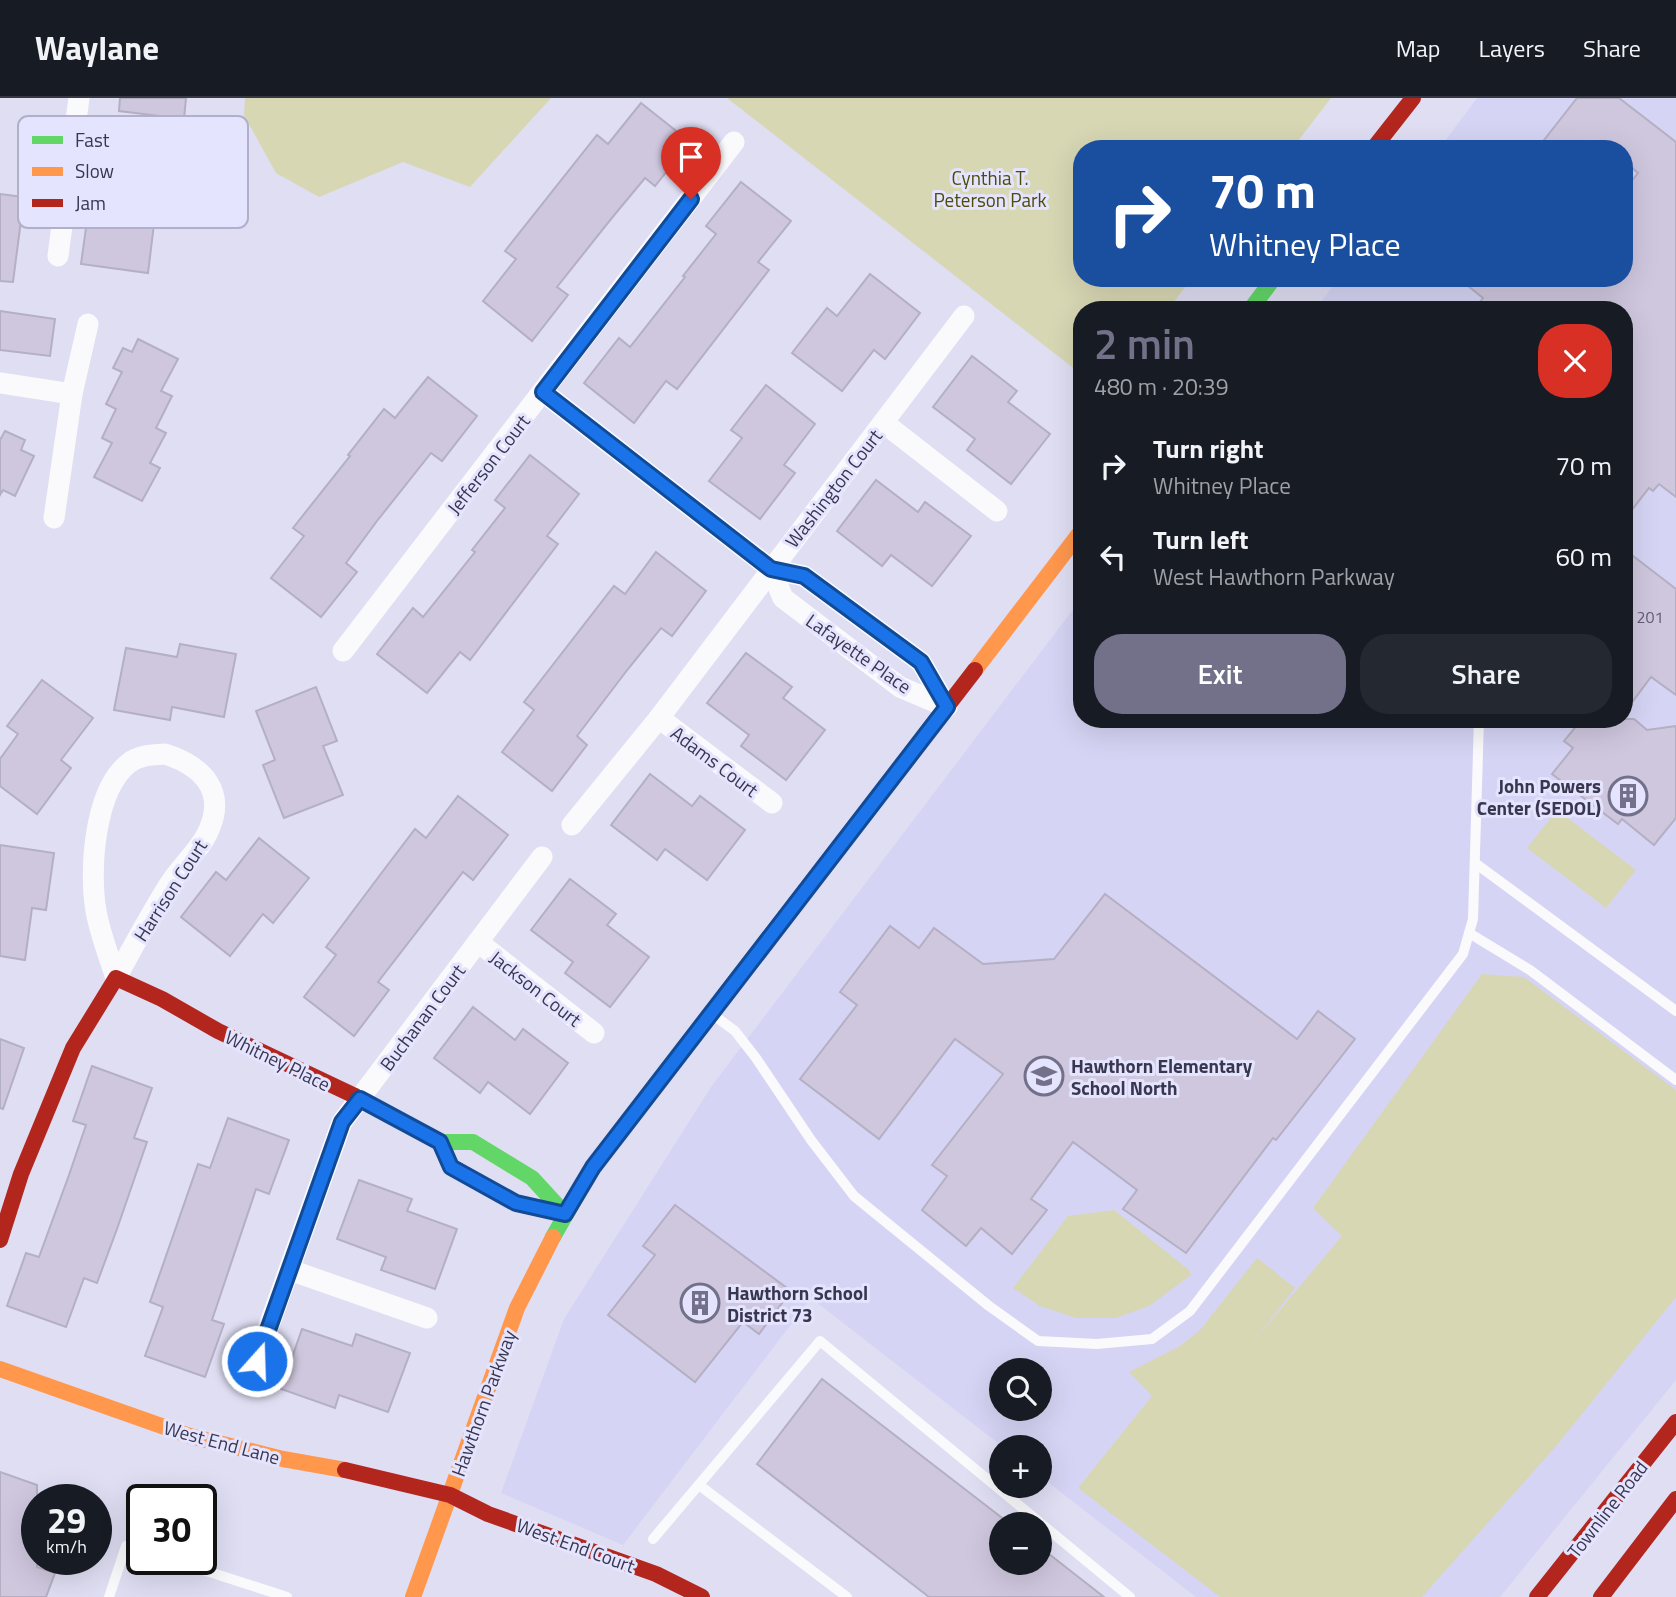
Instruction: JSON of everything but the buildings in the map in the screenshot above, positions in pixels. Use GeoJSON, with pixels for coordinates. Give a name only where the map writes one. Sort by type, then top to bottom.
{"type":"FeatureCollection","features":[{"type":"Feature","properties":{"kind":"street"},"geometry":{"type":"LineString","coordinates":[[77,116],[79,98]]}},
{"type":"Feature","properties":{"kind":"street"},"geometry":{"type":"LineString","coordinates":[[1380,140],[1413,98]]}},
{"type":"Feature","properties":{"kind":"street","name":"Jefferson Court"},"geometry":{"type":"LineString","coordinates":[[344,651],[734,142]]}},
{"type":"Feature","properties":{"kind":"street"},"geometry":{"type":"LineString","coordinates":[[58,256],[62,228]]}},
{"type":"Feature","properties":{"kind":"street","name":"Washington Court"},"geometry":{"type":"LineString","coordinates":[[572,825],[659,718],[964,316]]}},
{"type":"Feature","properties":{"kind":"street"},"geometry":{"type":"LineString","coordinates":[[54,518],[72,394],[88,324]]}},
{"type":"Feature","properties":{"kind":"street"},"geometry":{"type":"LineString","coordinates":[[0,383],[72,394]]}},
{"type":"Feature","properties":{"kind":"street","name":"Lafayette Place"},"geometry":{"type":"LineString","coordinates":[[543,392],[771,569],[804,576],[921,662],[947,707]]}},
{"type":"Feature","properties":{"kind":"street"},"geometry":{"type":"LineString","coordinates":[[884,423],[996,511]]}},
{"type":"Feature","properties":{"kind":"street","name":"Hawthorn Parkway"},"geometry":{"type":"LineString","coordinates":[[413,1597],[517,1308],[542,1256],[593,1167],[1073,542]]}},
{"type":"Feature","properties":{"kind":"street","name":"Lafayette Place"},"geometry":{"type":"LineString","coordinates":[[771,569],[783,598],[900,687],[947,707]]}},
{"type":"Feature","properties":{"kind":"street","name":"Adams Court"},"geometry":{"type":"LineString","coordinates":[[659,718],[772,803]]}},
{"type":"Feature","properties":{"kind":"street","name":"Harrison Court"},"geometry":{"type":"LineString","coordinates":[[0,1240],[21,1174],[73,1048],[116,978],[171,881],[207,834],[214,814],[214,799],[209,781],[181,759],[165,754],[144,756],[129,763],[116,778],[98,822],[94,855],[96,911],[116,978]]}},
{"type":"Feature","properties":{"kind":"street","name":"Buchanan Court"},"geometry":{"type":"LineString","coordinates":[[248,1384],[342,1122],[542,857]]}},
{"type":"Feature","properties":{"kind":"street","name":"Jackson Court"},"geometry":{"type":"LineString","coordinates":[[478,942],[594,1033]]}},
{"type":"Feature","properties":{"kind":"street","name":"Whitney Place"},"geometry":{"type":"LineString","coordinates":[[116,978],[162,999],[218,1031],[360,1099],[440,1142],[473,1142],[533,1178],[565,1214]]}},
{"type":"Feature","properties":{"kind":"street"},"geometry":{"type":"LineString","coordinates":[[440,1142],[451,1167],[516,1203],[565,1214]]}},
{"type":"Feature","properties":{"kind":"street"},"geometry":{"type":"LineString","coordinates":[[290,1270],[427,1318]]}},
{"type":"Feature","properties":{"kind":"street","name":"West End Lane"},"geometry":{"type":"LineString","coordinates":[[0,1369],[190,1436],[284,1460],[344,1470],[450,1495]]}},
{"type":"Feature","properties":{"kind":"street","name":"Townline Road"},"geometry":{"type":"LineString","coordinates":[[1537,1597],[1676,1422]]}},
{"type":"Feature","properties":{"kind":"street","name":"West End Court"},"geometry":{"type":"LineString","coordinates":[[450,1495],[488,1514],[656,1574],[702,1597]]}},
{"type":"Feature","properties":{"kind":"street"},"geometry":{"type":"LineString","coordinates":[[1601,1597],[1676,1499]]}},
{"type":"Feature","properties":{"kind":"lane"},"geometry":{"type":"LineString","coordinates":[[711,1013],[735,1031],[811,1140],[854,1196],[989,1307],[1038,1341],[1097,1345],[1152,1339],[1190,1311],[1463,954],[1473,919],[1479,728]]}},
{"type":"Feature","properties":{"kind":"lane"},"geometry":{"type":"LineString","coordinates":[[1475,863],[1676,1012]]}},
{"type":"Feature","properties":{"kind":"lane"},"geometry":{"type":"LineString","coordinates":[[1469,933],[1530,970],[1676,1080]]}},
{"type":"Feature","properties":{"kind":"lane"},"geometry":{"type":"LineString","coordinates":[[653,1539],[820,1341],[1130,1597]]}},
{"type":"Feature","properties":{"kind":"lane"},"geometry":{"type":"LineString","coordinates":[[699,1485],[847,1597]]}},
{"type":"Feature","properties":{"kind":"lane"},"geometry":{"type":"LineString","coordinates":[[109,1597],[126,1546]]}},
{"type":"Feature","properties":{"kind":"lane"},"geometry":{"type":"LineString","coordinates":[[217,1574],[287,1597]]}},
{"type":"Feature","properties":{"kind":"shaded area"},"geometry":{"type":"Polygon","coordinates":[[[1477,98],[1676,98],[1676,1380],[1500,1597],[1196,1597],[1052,1485],[1052,1435],[989,1436],[811,1298],[623,1545],[501,1493],[564,1319],[711,1087],[1073,610],[1073,728],[1633,728],[1633,301],[1322,301],[1332,287],[1633,287],[1633,140],[1446,140],[1477,98]]]}},
{"type":"Feature","properties":{"kind":"green space"},"geometry":{"type":"Polygon","coordinates":[[[245,98],[551,98],[470,187],[403,162],[319,197],[276,173],[248,122],[248,116],[244,115],[245,98]]]}},
{"type":"Feature","properties":{"kind":"green space","name":"Cynthia T. Peterson Park"},"geometry":{"type":"Polygon","coordinates":[[[727,98],[1331,98],[1299,140],[1073,140],[1073,287],[1185,287],[1175,301],[1073,301],[1073,368],[727,98]]]}},
{"type":"Feature","properties":{"kind":"green space"},"geometry":{"type":"Polygon","coordinates":[[[1557,810],[1636,870],[1606,908],[1527,848],[1557,810]]]}},
{"type":"Feature","properties":{"kind":"green space"},"geometry":{"type":"Polygon","coordinates":[[[1482,974],[1524,977],[1676,1090],[1676,1297],[1557,1445],[1422,1597],[1220,1597],[1078,1488],[1152,1396],[1129,1372],[1180,1346],[1200,1330],[1257,1258],[1295,1288],[1253,1342],[1342,1236],[1313,1208],[1482,974]]]}},
{"type":"Feature","properties":{"kind":"green space"},"geometry":{"type":"Polygon","coordinates":[[[1114,1210],[1189,1270],[1191,1275],[1149,1306],[1116,1318],[1076,1318],[1040,1306],[1013,1288],[1068,1216],[1114,1210]]]}},
{"type":"Feature","properties":{"kind":"traffic: fast"},"geometry":{"type":"LineString","coordinates":[[1257,301],[1267,287]]}},
{"type":"Feature","properties":{"kind":"traffic: fast"},"geometry":{"type":"LineString","coordinates":[[553,1237],[593,1167],[724,996]]}},
{"type":"Feature","properties":{"kind":"traffic: fast"},"geometry":{"type":"LineString","coordinates":[[355,1096],[440,1142],[473,1142],[532,1178],[565,1214],[516,1203],[451,1167],[440,1142]]}},
{"type":"Feature","properties":{"kind":"traffic: slow"},"geometry":{"type":"LineString","coordinates":[[975,670],[1073,542]]}},
{"type":"Feature","properties":{"kind":"traffic: slow"},"geometry":{"type":"LineString","coordinates":[[413,1597],[517,1308],[553,1237]]}},
{"type":"Feature","properties":{"kind":"traffic: slow"},"geometry":{"type":"LineString","coordinates":[[0,1369],[190,1436],[283,1459],[345,1470]]}},
{"type":"Feature","properties":{"kind":"traffic: jam"},"geometry":{"type":"LineString","coordinates":[[1380,140],[1413,98]]}},
{"type":"Feature","properties":{"kind":"traffic: jam"},"geometry":{"type":"LineString","coordinates":[[724,996],[975,670]]}},
{"type":"Feature","properties":{"kind":"traffic: jam"},"geometry":{"type":"LineString","coordinates":[[0,1240],[21,1174],[73,1048],[116,978],[162,999],[218,1031],[355,1096]]}},
{"type":"Feature","properties":{"kind":"traffic: jam"},"geometry":{"type":"LineString","coordinates":[[1537,1597],[1676,1422]]}},
{"type":"Feature","properties":{"kind":"traffic: jam"},"geometry":{"type":"LineString","coordinates":[[345,1470],[450,1495],[488,1514],[656,1574],[702,1597]]}},
{"type":"Feature","properties":{"kind":"traffic: jam"},"geometry":{"type":"LineString","coordinates":[[1601,1597],[1676,1499]]}},
{"type":"Feature","properties":{"kind":"place","name":"John Powers Center (SEDOL)"},"geometry":{"type":"Point","coordinates":[1628,796]}},
{"type":"Feature","properties":{"kind":"place","name":"Hawthorn Elementary School North"},"geometry":{"type":"Point","coordinates":[1044,1076]}},
{"type":"Feature","properties":{"kind":"place","name":"Hawthorn School District 73"},"geometry":{"type":"Point","coordinates":[700,1303]}},
{"type":"Feature","properties":{"kind":"route"},"geometry":{"type":"LineString","coordinates":[[257,1361],[342,1122],[360,1099],[440,1142],[451,1167],[516,1203],[565,1214],[593,1167],[947,707],[921,662],[804,576],[771,569],[543,392],[691,199]]}}]}
